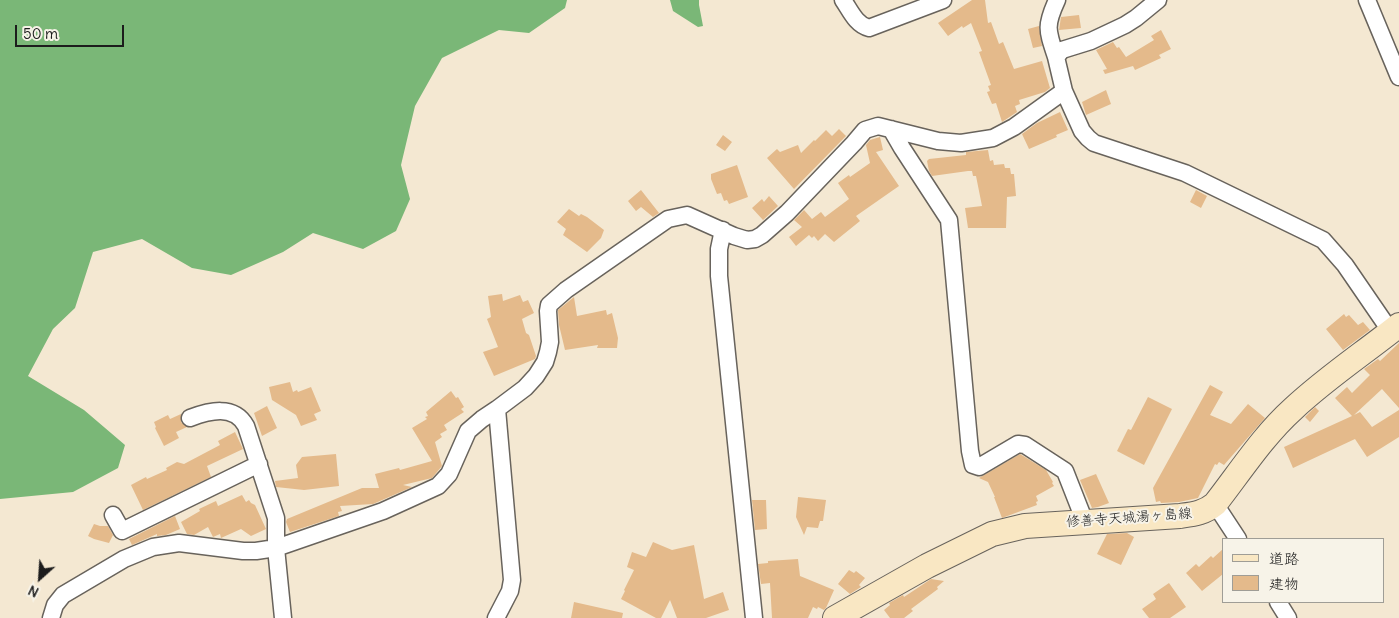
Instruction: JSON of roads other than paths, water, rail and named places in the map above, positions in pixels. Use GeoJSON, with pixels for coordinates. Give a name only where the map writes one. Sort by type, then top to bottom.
{"type":"FeatureCollection","features":[{"type":"Feature","properties":{"kind":"main road","name":"修善寺天城湯ヶ島線"},"geometry":{"type":"LineString","coordinates":[[835,618],[928,566],[992,534],[1025,526],[1199,513],[1215,504],[1274,428],[1293,409],[1340,369],[1395,328]]}},
{"type":"Feature","properties":{"kind":"street"},"geometry":{"type":"LineString","coordinates":[[843,0],[853,16],[869,28],[943,0]]}},
{"type":"Feature","properties":{"kind":"street"},"geometry":{"type":"LineString","coordinates":[[1057,0],[1050,14],[1048,24],[1050,37],[1064,91],[1082,130],[1094,143],[1185,173],[1323,240],[1395,328]]}},
{"type":"Feature","properties":{"kind":"street"},"geometry":{"type":"LineString","coordinates":[[1056,57],[1062,50],[1091,41],[1125,25],[1158,0]]}},
{"type":"Feature","properties":{"kind":"street"},"geometry":{"type":"LineString","coordinates":[[1367,0],[1399,77]]}},
{"type":"Feature","properties":{"kind":"street"},"geometry":{"type":"LineString","coordinates":[[51,618],[55,605],[63,595],[124,559],[153,547],[179,543],[256,552],[276,548],[382,511],[438,486],[449,474],[468,431],[525,388],[545,362],[550,342],[548,311],[550,305],[557,297],[668,219],[688,215],[747,240],[756,239],[788,213],[865,130],[878,126],[938,141],[961,143],[993,138],[1014,127],[1064,91]]}},
{"type":"Feature","properties":{"kind":"street"},"geometry":{"type":"LineString","coordinates":[[891,129],[946,216],[950,226],[970,451],[973,465],[979,468],[1018,444],[1025,445],[1065,471],[1085,522]]}},
{"type":"Feature","properties":{"kind":"street"},"geometry":{"type":"LineString","coordinates":[[723,230],[719,249],[719,276],[754,618]]}},
{"type":"Feature","properties":{"kind":"street"},"geometry":{"type":"LineString","coordinates":[[496,618],[510,591],[512,580],[497,409]]}},
{"type":"Feature","properties":{"kind":"street"},"geometry":{"type":"LineString","coordinates":[[190,418],[212,412],[227,411],[242,417],[276,518],[276,548],[283,618]]}},
{"type":"Feature","properties":{"kind":"street"},"geometry":{"type":"LineString","coordinates":[[113,515],[122,531],[259,464]]}},
{"type":"Feature","properties":{"kind":"street"},"geometry":{"type":"LineString","coordinates":[[1215,504],[1237,538]]}},
{"type":"Feature","properties":{"kind":"street"},"geometry":{"type":"LineString","coordinates":[[1279,603],[1288,618]]}}]}
